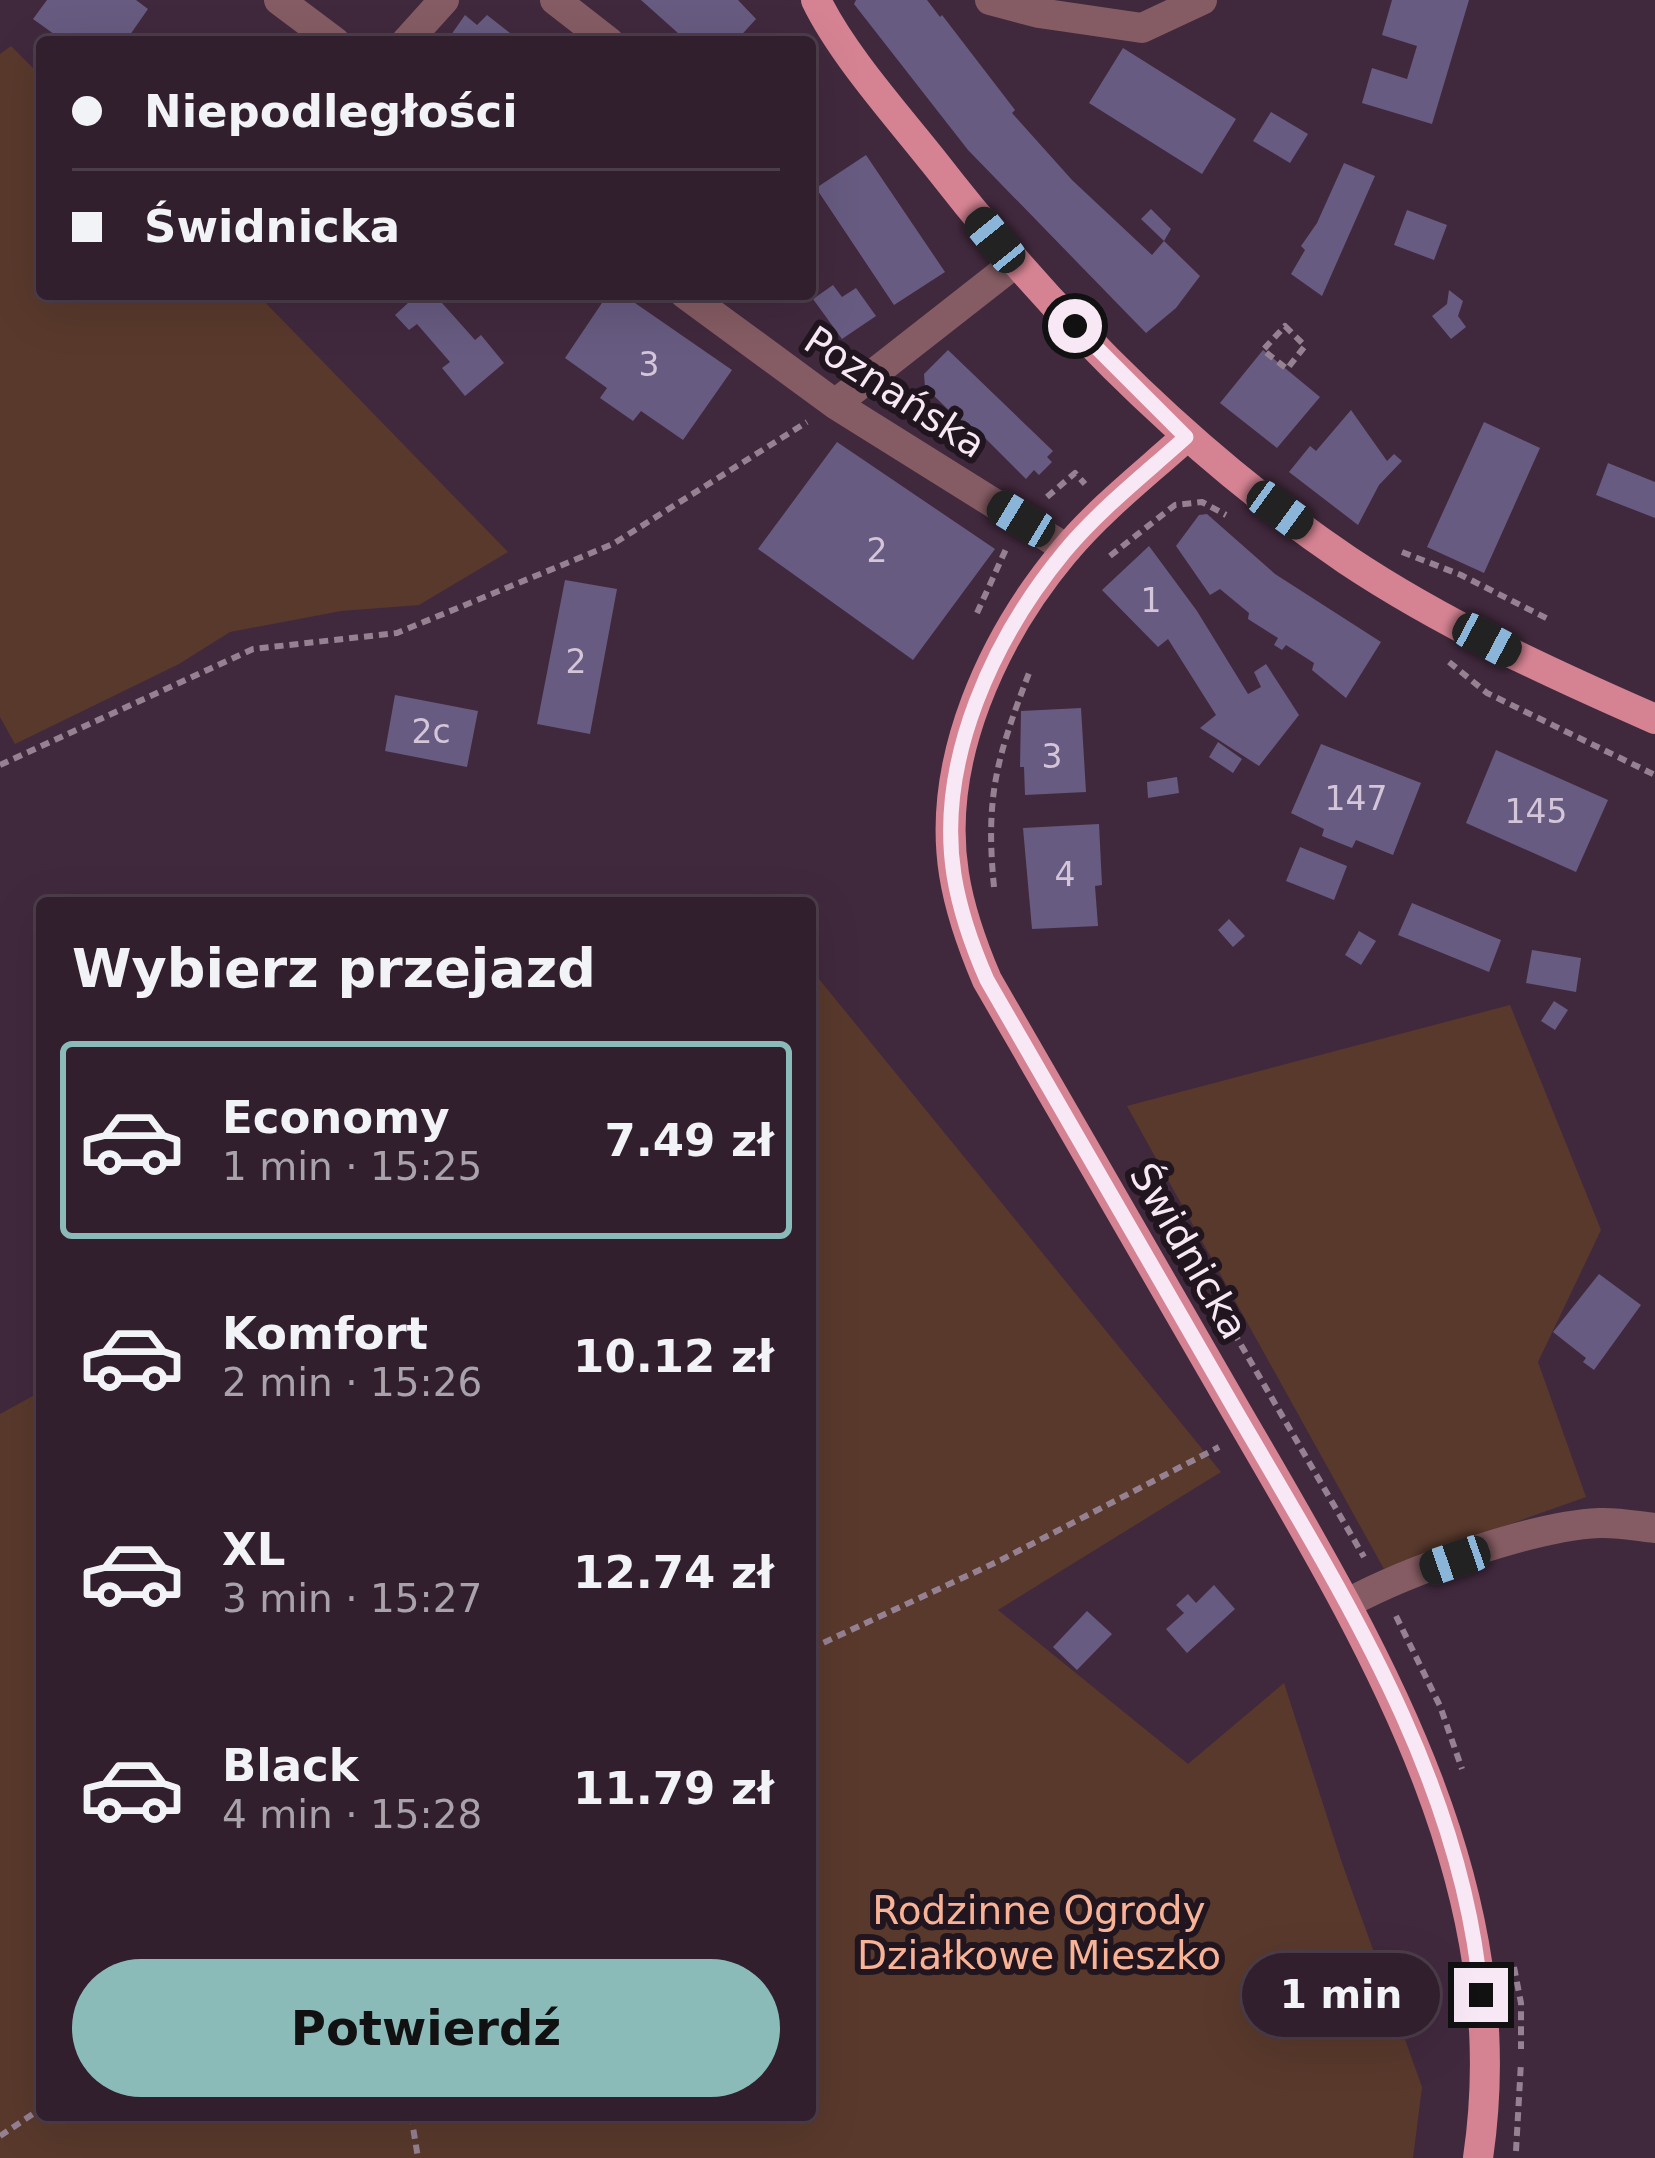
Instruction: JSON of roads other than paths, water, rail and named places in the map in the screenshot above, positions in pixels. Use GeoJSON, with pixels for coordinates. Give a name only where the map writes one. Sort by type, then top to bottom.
{"type":"FeatureCollection","features":[{"type":"Feature","properties":{"kind":"main road"},"geometry":{"type":"LineString","coordinates":[[816,0],[884,99],[1015,263],[1186,437],[1349,561],[1551,673],[1655,719]]}},
{"type":"Feature","properties":{"kind":"main road","name":"Świdnicka"},"geometry":{"type":"LineString","coordinates":[[1186,437],[1067,549],[1023,605],[992,663],[957,770],[950,825],[953,873],[967,932],[987,980],[1348,1603],[1402,1711],[1462,1882],[1478,1957],[1485,2111],[1478,2158]]}},
{"type":"Feature","properties":{"kind":"street"},"geometry":{"type":"LineString","coordinates":[[279,0],[327,36]]}},
{"type":"Feature","properties":{"kind":"street"},"geometry":{"type":"LineString","coordinates":[[411,36],[444,0]]}},
{"type":"Feature","properties":{"kind":"street"},"geometry":{"type":"LineString","coordinates":[[555,0],[601,36]]}},
{"type":"Feature","properties":{"kind":"street"},"geometry":{"type":"LineString","coordinates":[[990,0],[1040,13],[1142,28],[1202,0]]}},
{"type":"Feature","properties":{"kind":"street"},"geometry":{"type":"LineString","coordinates":[[836,404],[1015,263]]}},
{"type":"Feature","properties":{"kind":"street","name":"Poznańska"},"geometry":{"type":"LineString","coordinates":[[694,300],[836,404],[1067,549]]}},
{"type":"Feature","properties":{"kind":"street"},"geometry":{"type":"LineString","coordinates":[[1348,1603],[1381,1585],[1529,1534],[1599,1523],[1655,1528]]}},
{"type":"Feature","properties":{"kind":"park label","name":"Rodzinne Ogrody Działkowe Mieszko"},"geometry":{"type":"Point","coordinates":[1039,1932]}}]}
